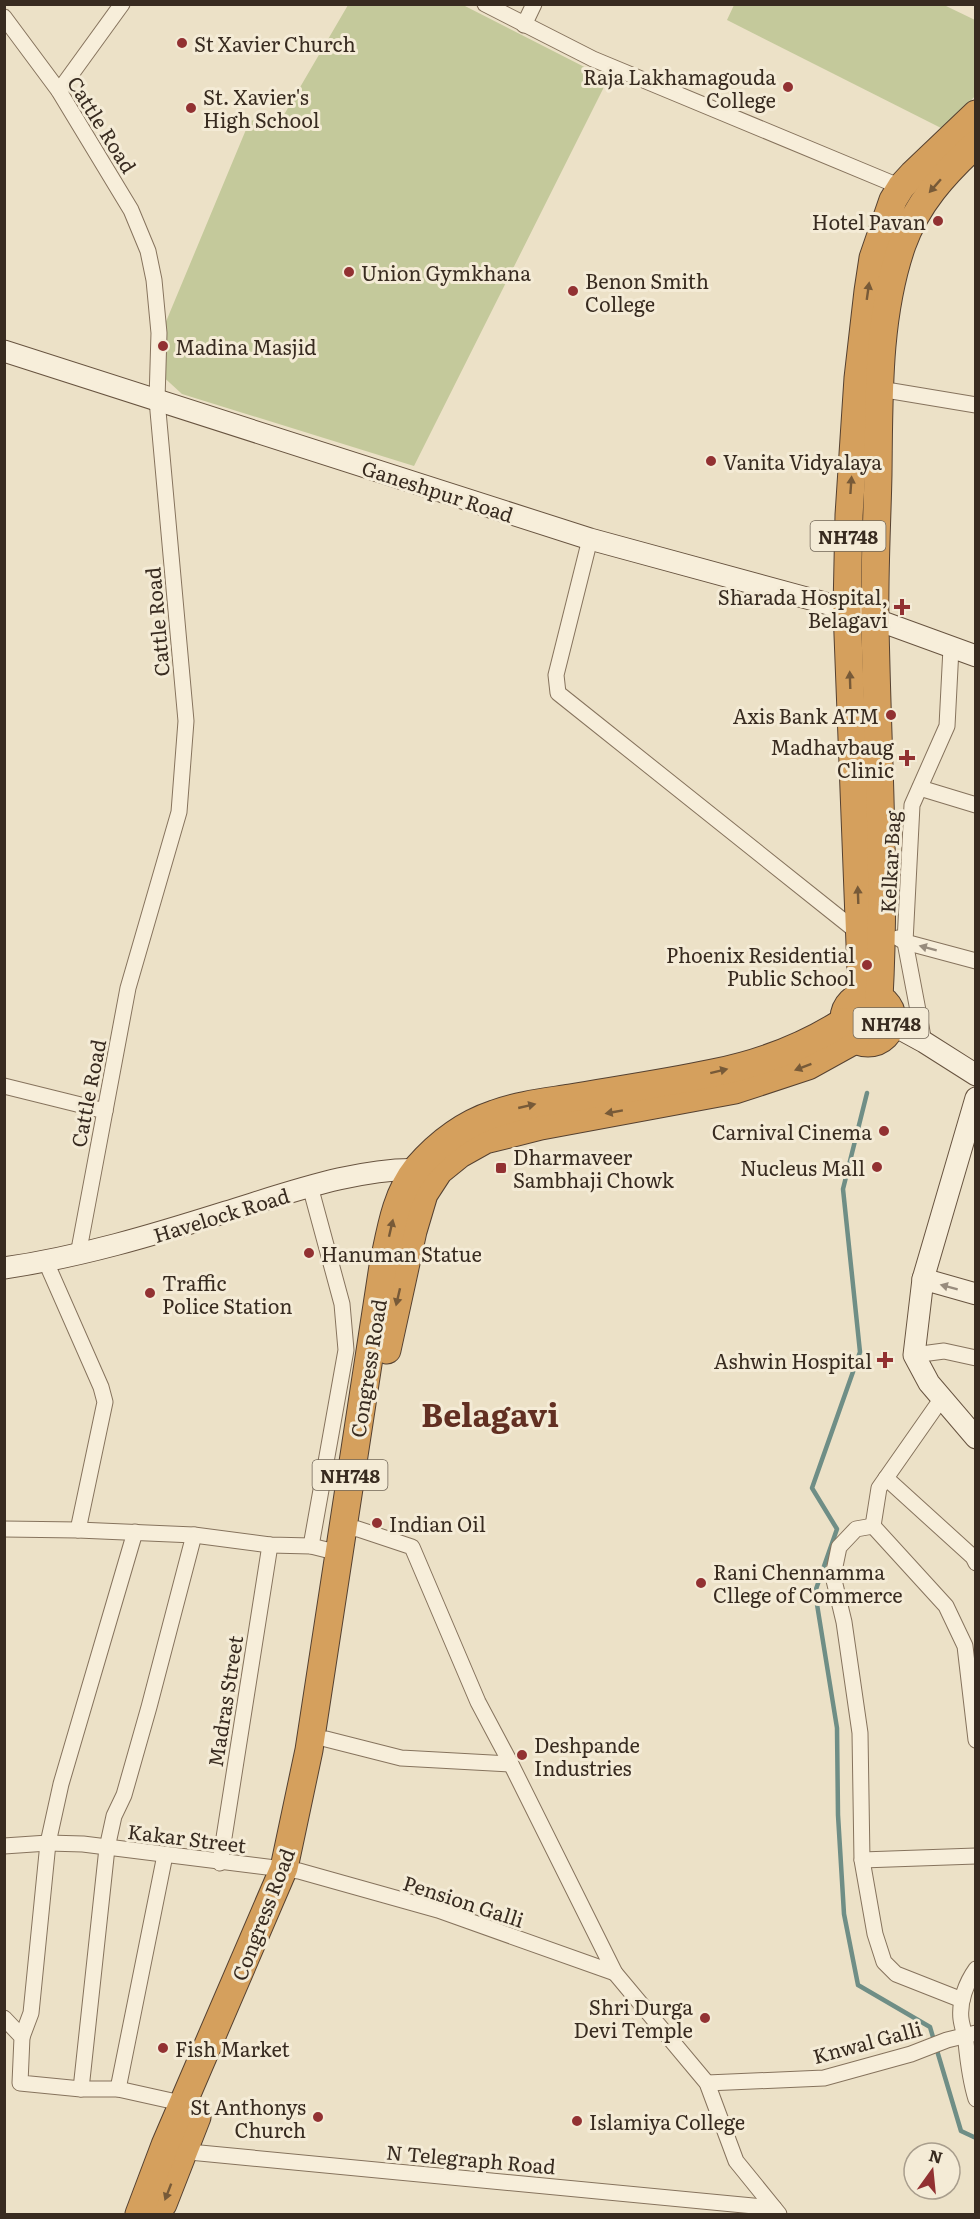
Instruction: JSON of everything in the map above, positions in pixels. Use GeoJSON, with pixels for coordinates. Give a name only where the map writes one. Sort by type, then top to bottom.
{"type":"FeatureCollection","features":[{"type":"Feature","properties":{"kind":"highway","name":"NH748"},"geometry":{"type":"LineString","coordinates":[[882,936],[847,609],[849,526],[858,378],[873,258],[884,220],[901,187],[975,114]]}},
{"type":"Feature","properties":{"kind":"highway","name":"NH748"},"geometry":{"type":"LineString","coordinates":[[871,997],[882,936],[875,621],[880,389],[887,304],[902,245],[912,219],[929,192],[975,144]]}},
{"type":"Feature","properties":{"kind":"highway","name":"NH748"},"geometry":{"type":"LineString","coordinates":[[871,997],[890,1010],[891,1024],[888,1033],[881,1039],[873,1043],[864,1043],[849,1031],[843,1015],[850,1003],[871,997]]}},
{"type":"Feature","properties":{"kind":"highway","name":"Congress Road"},"geometry":{"type":"LineString","coordinates":[[291,1870],[346,1536],[383,1266],[392,1223],[402,1194],[428,1170],[485,1140],[593,1116],[735,1090],[808,1066],[849,1031]]}},
{"type":"Feature","properties":{"kind":"highway","name":"Congress Road"},"geometry":{"type":"LineString","coordinates":[[139,2214],[174,2149],[291,1870],[326,1739],[346,1536]]}},
{"type":"Feature","properties":{"kind":"highway","name":"Congress Road"},"geometry":{"type":"LineString","coordinates":[[159,2214],[174,2149]]}},
{"type":"Feature","properties":{"kind":"main road","name":"Ganeshpur Road"},"geometry":{"type":"LineString","coordinates":[[4,351],[590,539],[847,609],[975,656]]}},
{"type":"Feature","properties":{"kind":"main road"},"geometry":{"type":"LineString","coordinates":[[891,1024],[975,1075]]}},
{"type":"Feature","properties":{"kind":"main road"},"geometry":{"type":"LineString","coordinates":[[975,1098],[923,1279],[914,1355],[929,1383],[975,1438]]}},
{"type":"Feature","properties":{"kind":"main road","name":"Havelock Road"},"geometry":{"type":"LineString","coordinates":[[4,1268],[46,1262],[139,1239],[310,1186],[381,1172],[428,1170]]}},
{"type":"Feature","properties":{"kind":"main road"},"geometry":{"type":"LineString","coordinates":[[923,1279],[975,1294]]}},
{"type":"Feature","properties":{"kind":"street"},"geometry":{"type":"LineString","coordinates":[[59,91],[122,4]]}},
{"type":"Feature","properties":{"kind":"street"},"geometry":{"type":"LineString","coordinates":[[485,4],[592,59],[901,187]]}},
{"type":"Feature","properties":{"kind":"street"},"geometry":{"type":"LineString","coordinates":[[524,25],[534,4]]}},
{"type":"Feature","properties":{"kind":"street","name":"Cattle Road"},"geometry":{"type":"LineString","coordinates":[[4,17],[59,91],[130,210],[148,251],[154,280],[159,333],[157,400],[186,721],[179,812],[128,988],[78,1255]]}},
{"type":"Feature","properties":{"kind":"street"},"geometry":{"type":"LineString","coordinates":[[880,389],[975,405]]}},
{"type":"Feature","properties":{"kind":"street"},"geometry":{"type":"LineString","coordinates":[[590,539],[556,675],[558,693],[882,936]]}},
{"type":"Feature","properties":{"kind":"street","name":"Kelkar Bag"},"geometry":{"type":"LineString","coordinates":[[924,1042],[882,936],[912,805],[947,726],[951,648]]}},
{"type":"Feature","properties":{"kind":"street"},"geometry":{"type":"LineString","coordinates":[[920,788],[975,805]]}},
{"type":"Feature","properties":{"kind":"street","name":"Kelkar Bag"},"geometry":{"type":"LineString","coordinates":[[882,936],[975,961]]}},
{"type":"Feature","properties":{"kind":"street"},"geometry":{"type":"LineString","coordinates":[[4,1086],[105,1111]]}},
{"type":"Feature","properties":{"kind":"street"},"geometry":{"type":"LineString","coordinates":[[310,1186],[342,1304],[346,1350],[311,1546]]}},
{"type":"Feature","properties":{"kind":"street"},"geometry":{"type":"LineString","coordinates":[[46,1262],[101,1387],[105,1402],[78,1530]]}},
{"type":"Feature","properties":{"kind":"street"},"geometry":{"type":"LineString","coordinates":[[914,1355],[944,1351],[975,1358]]}},
{"type":"Feature","properties":{"kind":"street"},"geometry":{"type":"LineString","coordinates":[[873,1526],[879,1488],[942,1398]]}},
{"type":"Feature","properties":{"kind":"street"},"geometry":{"type":"LineString","coordinates":[[886,1478],[973,1557],[975,1563]]}},
{"type":"Feature","properties":{"kind":"street"},"geometry":{"type":"LineString","coordinates":[[873,1526],[946,1606],[965,1646],[975,1740]]}},
{"type":"Feature","properties":{"kind":"street"},"geometry":{"type":"LineString","coordinates":[[873,1526],[856,1529],[839,1547],[833,1576],[844,1622],[860,1733],[862,1860],[875,1934],[884,1962],[896,1974],[962,2000]]}},
{"type":"Feature","properties":{"kind":"street"},"geometry":{"type":"LineString","coordinates":[[4,1529],[135,1532],[270,1545],[311,1546],[346,1536],[412,1547],[478,1702],[615,1973],[707,2083],[736,2161],[776,2211]]}},
{"type":"Feature","properties":{"kind":"street"},"geometry":{"type":"LineString","coordinates":[[135,1532],[61,1784],[48,1843],[32,2002],[12,2083],[81,2089],[118,2089],[193,2105]]}},
{"type":"Feature","properties":{"kind":"street"},"geometry":{"type":"LineString","coordinates":[[81,2089],[107,1848],[114,1816],[124,1795],[149,1707],[194,1536]]}},
{"type":"Feature","properties":{"kind":"street","name":"Madras Street"},"geometry":{"type":"LineString","coordinates":[[220,1863],[270,1545]]}},
{"type":"Feature","properties":{"kind":"street"},"geometry":{"type":"LineString","coordinates":[[326,1739],[401,1758],[511,1764]]}},
{"type":"Feature","properties":{"kind":"street","name":"Kakar Street"},"geometry":{"type":"LineString","coordinates":[[4,1846],[48,1843],[83,1844],[220,1863],[291,1870]]}},
{"type":"Feature","properties":{"kind":"street"},"geometry":{"type":"LineString","coordinates":[[118,2089],[165,1855]]}},
{"type":"Feature","properties":{"kind":"street"},"geometry":{"type":"LineString","coordinates":[[862,1860],[975,1856]]}},
{"type":"Feature","properties":{"kind":"street","name":"Pension Galli"},"geometry":{"type":"LineString","coordinates":[[291,1870],[438,1910],[615,1973]]}},
{"type":"Feature","properties":{"kind":"street"},"geometry":{"type":"LineString","coordinates":[[975,1969],[962,2000],[961,2017],[970,2034],[969,2076],[975,2099]]}},
{"type":"Feature","properties":{"kind":"street"},"geometry":{"type":"LineString","coordinates":[[4,2018],[22,2037]]}},
{"type":"Feature","properties":{"kind":"street","name":"Knwal Galli"},"geometry":{"type":"LineString","coordinates":[[707,2083],[824,2078],[911,2054],[970,2034]]}},
{"type":"Feature","properties":{"kind":"street","name":"N Telegraph Road"},"geometry":{"type":"LineString","coordinates":[[174,2149],[776,2211]]}},
{"type":"Feature","properties":{"kind":"green space","name":"Union Gymkhana"},"geometry":{"type":"Polygon","coordinates":[[[348,5],[463,5],[608,79],[414,466],[182,394],[158,372],[155,348],[250,120],[278,125],[348,5]]]}},
{"type":"Feature","properties":{"kind":"green space"},"geometry":{"type":"Polygon","coordinates":[[[734,5],[944,5],[975,20],[975,96],[945,130],[727,20],[734,5]]]}},
{"type":"Feature","properties":{"kind":"waterway"},"geometry":{"type":"LineString","coordinates":[[867,1093],[843,1189],[860,1352],[812,1488],[837,1529],[815,1592],[837,1728],[838,1815],[844,1914],[858,1985],[930,2027],[961,2131],[976,2138]]}},
{"type":"Feature","properties":{"kind":"place","name":"St Xavier Church"},"geometry":{"type":"Point","coordinates":[182,43]}},
{"type":"Feature","properties":{"kind":"place","name":"Raja Lakhamagouda College"},"geometry":{"type":"Point","coordinates":[788,87]}},
{"type":"Feature","properties":{"kind":"place","name":"St. Xavier's High School"},"geometry":{"type":"Point","coordinates":[191,108]}},
{"type":"Feature","properties":{"kind":"place","name":"Hotel Pavan"},"geometry":{"type":"Point","coordinates":[938,221]}},
{"type":"Feature","properties":{"kind":"place","name":"Union Gymkhana"},"geometry":{"type":"Point","coordinates":[349,272]}},
{"type":"Feature","properties":{"kind":"place","name":"Benon Smith College"},"geometry":{"type":"Point","coordinates":[573,291]}},
{"type":"Feature","properties":{"kind":"place","name":"Madina Masjid"},"geometry":{"type":"Point","coordinates":[163,346]}},
{"type":"Feature","properties":{"kind":"place","name":"Vanita Vidyalaya"},"geometry":{"type":"Point","coordinates":[711,461]}},
{"type":"Feature","properties":{"kind":"place","name":"Sharada Hospital, Belagavi"},"geometry":{"type":"Point","coordinates":[902,607]}},
{"type":"Feature","properties":{"kind":"place","name":"Axis Bank ATM"},"geometry":{"type":"Point","coordinates":[891,715]}},
{"type":"Feature","properties":{"kind":"place","name":"Madhavbaug Clinic"},"geometry":{"type":"Point","coordinates":[907,758]}},
{"type":"Feature","properties":{"kind":"place","name":"Phoenix Residential Public School"},"geometry":{"type":"Point","coordinates":[867,965]}},
{"type":"Feature","properties":{"kind":"place","name":"Carnival Cinema"},"geometry":{"type":"Point","coordinates":[884,1131]}},
{"type":"Feature","properties":{"kind":"place","name":"Nucleus Mall"},"geometry":{"type":"Point","coordinates":[877,1167]}},
{"type":"Feature","properties":{"kind":"place","name":"Dharmaveer Sambhaji Chowk"},"geometry":{"type":"Point","coordinates":[501,1168]}},
{"type":"Feature","properties":{"kind":"place","name":"Hanuman Statue"},"geometry":{"type":"Point","coordinates":[309,1253]}},
{"type":"Feature","properties":{"kind":"place","name":"Traffic Police Station"},"geometry":{"type":"Point","coordinates":[150,1293]}},
{"type":"Feature","properties":{"kind":"place","name":"Ashwin Hospital"},"geometry":{"type":"Point","coordinates":[885,1360]}},
{"type":"Feature","properties":{"kind":"place","name":"Indian Oil"},"geometry":{"type":"Point","coordinates":[377,1523]}},
{"type":"Feature","properties":{"kind":"place","name":"Rani Chennamma Cllege of Commerce"},"geometry":{"type":"Point","coordinates":[701,1583]}},
{"type":"Feature","properties":{"kind":"place","name":"Deshpande Industries"},"geometry":{"type":"Point","coordinates":[522,1755]}},
{"type":"Feature","properties":{"kind":"place","name":"Shri Durga Devi Temple"},"geometry":{"type":"Point","coordinates":[705,2018]}},
{"type":"Feature","properties":{"kind":"place","name":"Fish Market"},"geometry":{"type":"Point","coordinates":[163,2048]}},
{"type":"Feature","properties":{"kind":"place","name":"St Anthonys Church"},"geometry":{"type":"Point","coordinates":[318,2117]}},
{"type":"Feature","properties":{"kind":"place","name":"Islamiya College"},"geometry":{"type":"Point","coordinates":[577,2121]}},
{"type":"Feature","properties":{"kind":"district","name":"Belagavi"},"geometry":{"type":"Point","coordinates":[490,1413]}}]}
